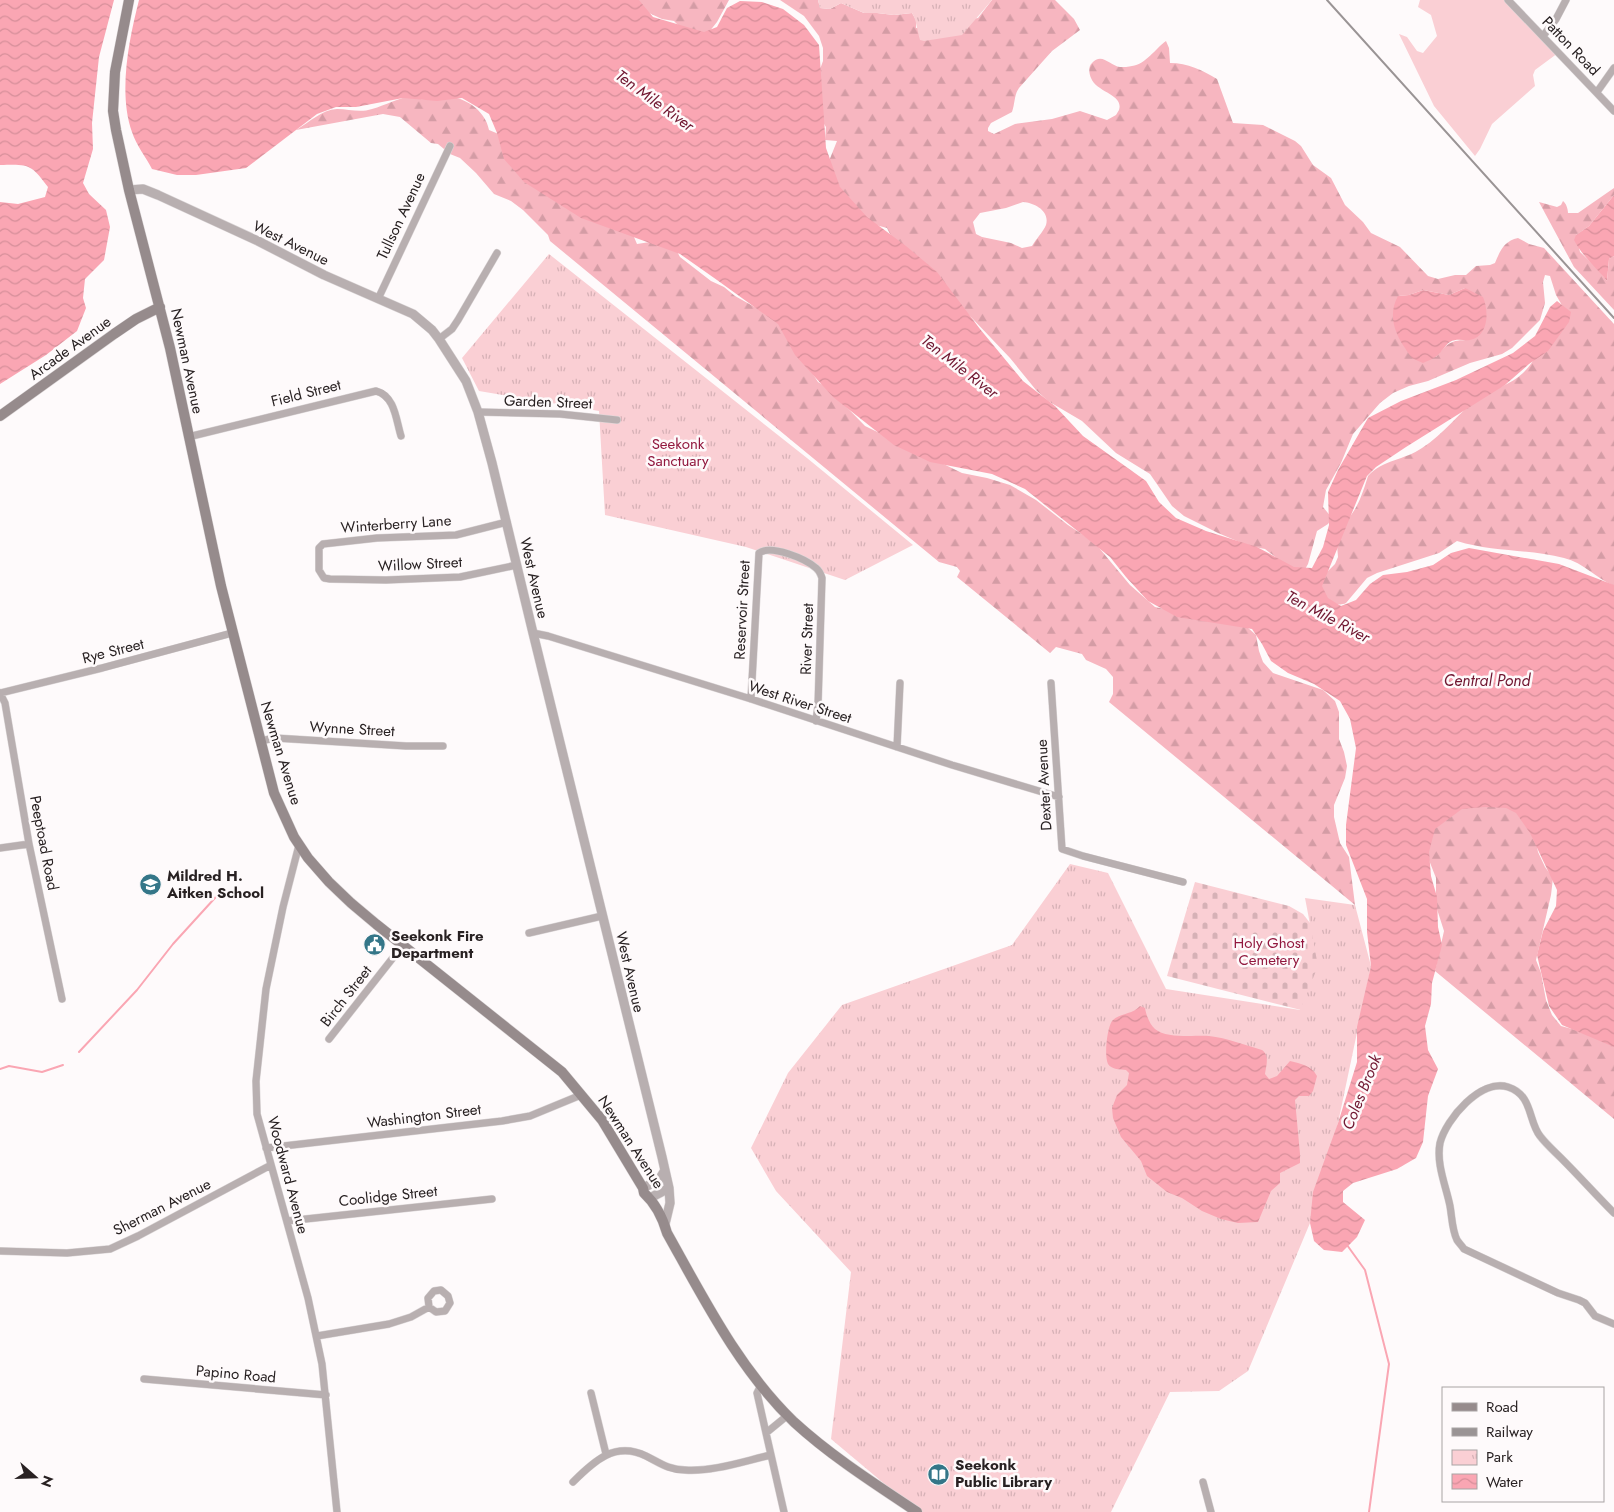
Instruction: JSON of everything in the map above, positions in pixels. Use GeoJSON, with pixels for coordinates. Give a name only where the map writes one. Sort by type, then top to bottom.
{"type":"FeatureCollection","features":[{"type":"Feature","properties":{"kind":"main road","name":"Newman Avenue"},"geometry":{"type":"LineString","coordinates":[[129,0],[116,65],[113,93],[113,111],[122,159],[160,307],[232,633],[274,793],[299,845],[308,858],[346,898],[562,1072],[602,1120],[643,1188],[644,1193],[650,1198],[665,1224],[667,1233],[722,1329],[745,1365],[761,1385],[788,1415],[816,1441],[917,1512]]}},
{"type":"Feature","properties":{"kind":"main road","name":"Arcade Avenue"},"geometry":{"type":"LineString","coordinates":[[0,416],[140,316],[160,307]]}},
{"type":"Feature","properties":{"kind":"street","name":"Patton Road"},"geometry":{"type":"LineString","coordinates":[[1508,0],[1614,111]]}},
{"type":"Feature","properties":{"kind":"street"},"geometry":{"type":"LineString","coordinates":[[1543,36],[1556,19],[1566,0]]}},
{"type":"Feature","properties":{"kind":"street"},"geometry":{"type":"LineString","coordinates":[[1596,92],[1614,68]]}},
{"type":"Feature","properties":{"kind":"street","name":"Tullson Avenue"},"geometry":{"type":"LineString","coordinates":[[378,299],[450,146]]}},
{"type":"Feature","properties":{"kind":"street","name":"West Avenue"},"geometry":{"type":"LineString","coordinates":[[129,190],[143,189],[158,195],[413,314],[432,330],[466,381],[478,412],[517,565],[532,633],[665,1170],[670,1203],[665,1224]]}},
{"type":"Feature","properties":{"kind":"street"},"geometry":{"type":"LineString","coordinates":[[439,339],[452,329],[497,253]]}},
{"type":"Feature","properties":{"kind":"street","name":"Field Street"},"geometry":{"type":"LineString","coordinates":[[188,438],[376,391],[386,395],[391,401],[401,436]]}},
{"type":"Feature","properties":{"kind":"street","name":"Garden Street"},"geometry":{"type":"LineString","coordinates":[[478,412],[560,414],[617,420]]}},
{"type":"Feature","properties":{"kind":"street","name":"Winterberry Lane"},"geometry":{"type":"LineString","coordinates":[[324,578],[319,570],[319,548],[323,544],[377,538],[456,535],[506,522]]}},
{"type":"Feature","properties":{"kind":"street","name":"Reservoir Street"},"geometry":{"type":"LineString","coordinates":[[751,700],[759,553],[763,550],[774,550],[804,560],[820,572],[822,588]]}},
{"type":"Feature","properties":{"kind":"street","name":"Willow Street"},"geometry":{"type":"LineString","coordinates":[[324,578],[338,580],[386,580],[460,577],[517,565]]}},
{"type":"Feature","properties":{"kind":"street","name":"River Street"},"geometry":{"type":"LineString","coordinates":[[816,721],[822,588]]}},
{"type":"Feature","properties":{"kind":"street","name":"Rye Street"},"geometry":{"type":"LineString","coordinates":[[0,693],[232,633]]}},
{"type":"Feature","properties":{"kind":"street","name":"West River Street"},"geometry":{"type":"LineString","coordinates":[[532,633],[548,636],[751,700],[1010,784],[1059,797]]}},
{"type":"Feature","properties":{"kind":"street"},"geometry":{"type":"LineString","coordinates":[[897,747],[900,683]]}},
{"type":"Feature","properties":{"kind":"street","name":"Dexter Avenue"},"geometry":{"type":"LineString","coordinates":[[1051,683],[1062,849],[1183,882]]}},
{"type":"Feature","properties":{"kind":"street","name":"Peeptoad Road"},"geometry":{"type":"LineString","coordinates":[[0,693],[5,703],[29,844],[62,999]]}},
{"type":"Feature","properties":{"kind":"street","name":"Wynne Street"},"geometry":{"type":"LineString","coordinates":[[260,740],[275,738],[406,746],[443,746]]}},
{"type":"Feature","properties":{"kind":"street"},"geometry":{"type":"LineString","coordinates":[[0,848],[29,844]]}},
{"type":"Feature","properties":{"kind":"street","name":"Woodward Avenue"},"geometry":{"type":"LineString","coordinates":[[299,845],[276,939],[262,1024],[256,1082],[257,1114],[287,1221],[322,1364],[337,1512]]}},
{"type":"Feature","properties":{"kind":"street"},"geometry":{"type":"LineString","coordinates":[[529,933],[602,916]]}},
{"type":"Feature","properties":{"kind":"street","name":"Birch Street"},"geometry":{"type":"LineString","coordinates":[[329,1040],[402,945]]}},
{"type":"Feature","properties":{"kind":"street"},"geometry":{"type":"LineString","coordinates":[[1614,1213],[1539,1135],[1525,1101],[1517,1092],[1509,1087],[1500,1085],[1490,1086],[1481,1091],[1452,1119],[1443,1134],[1439,1156],[1441,1170],[1454,1227],[1460,1244],[1464,1249],[1585,1303],[1595,1316],[1614,1324]]}},
{"type":"Feature","properties":{"kind":"street","name":"Washington Street"},"geometry":{"type":"LineString","coordinates":[[266,1148],[502,1121],[530,1116],[581,1094]]}},
{"type":"Feature","properties":{"kind":"street","name":"Sherman Avenue"},"geometry":{"type":"LineString","coordinates":[[0,1251],[67,1253],[110,1249],[271,1165]]}},
{"type":"Feature","properties":{"kind":"street"},"geometry":{"type":"LineString","coordinates":[[643,1188],[659,1180],[665,1170]]}},
{"type":"Feature","properties":{"kind":"street"},"geometry":{"type":"LineString","coordinates":[[650,1198],[669,1188]]}},
{"type":"Feature","properties":{"kind":"street","name":"Coolidge Street"},"geometry":{"type":"LineString","coordinates":[[287,1221],[492,1199]]}},
{"type":"Feature","properties":{"kind":"street"},"geometry":{"type":"LineString","coordinates":[[316,1336],[389,1324],[411,1317],[428,1307]]}},
{"type":"Feature","properties":{"kind":"street","name":"Papino Road"},"geometry":{"type":"LineString","coordinates":[[144,1380],[326,1395]]}},
{"type":"Feature","properties":{"kind":"street"},"geometry":{"type":"LineString","coordinates":[[761,1385],[757,1393],[784,1512]]}},
{"type":"Feature","properties":{"kind":"street"},"geometry":{"type":"LineString","coordinates":[[591,1393],[606,1454]]}},
{"type":"Feature","properties":{"kind":"street"},"geometry":{"type":"LineString","coordinates":[[766,1434],[788,1415]]}},
{"type":"Feature","properties":{"kind":"street"},"geometry":{"type":"LineString","coordinates":[[573,1482],[594,1462],[606,1454],[619,1452],[634,1452],[645,1455],[665,1467],[677,1470],[709,1468],[771,1455]]}},
{"type":"Feature","properties":{"kind":"street"},"geometry":{"type":"LineString","coordinates":[[1203,1482],[1211,1512]]}},
{"type":"Feature","properties":{"kind":"green space"},"geometry":{"type":"Polygon","coordinates":[[[631,0],[729,0],[709,32],[696,37],[684,31],[674,21],[662,19],[649,13],[631,0]]]}},
{"type":"Feature","properties":{"kind":"green space"},"geometry":{"type":"Polygon","coordinates":[[[780,0],[818,0],[820,8],[830,9],[841,3],[864,13],[894,15],[912,13],[916,20],[916,28],[978,18],[992,0],[1055,0],[1074,19],[1080,30],[1052,51],[1019,88],[1012,112],[991,123],[988,131],[994,134],[1015,124],[1052,119],[1080,111],[1107,120],[1116,115],[1119,110],[1118,100],[1094,83],[1089,68],[1091,65],[1096,60],[1103,59],[1120,67],[1137,65],[1166,41],[1169,48],[1170,63],[1183,64],[1195,68],[1217,79],[1233,123],[1263,125],[1295,141],[1301,146],[1313,165],[1331,178],[1345,205],[1363,222],[1371,233],[1400,247],[1428,276],[1438,279],[1455,275],[1466,275],[1476,266],[1495,263],[1506,244],[1513,239],[1518,238],[1529,244],[1544,248],[1614,324],[1614,586],[1571,560],[1551,555],[1470,545],[1457,541],[1439,553],[1367,578],[1346,603],[1336,604],[1321,593],[1323,576],[1335,564],[1338,557],[1336,533],[1356,507],[1368,476],[1387,463],[1422,448],[1472,403],[1518,377],[1528,368],[1563,307],[1556,295],[1550,276],[1545,275],[1543,282],[1545,303],[1540,320],[1512,348],[1502,354],[1470,363],[1428,381],[1409,386],[1393,393],[1380,403],[1353,434],[1341,463],[1326,490],[1323,507],[1332,518],[1328,524],[1317,531],[1308,564],[1304,571],[1287,566],[1265,549],[1249,546],[1184,516],[1172,506],[1150,474],[1116,453],[1082,421],[1048,401],[1036,390],[1010,358],[971,317],[893,240],[887,228],[861,223],[827,166],[837,141],[825,140],[826,127],[819,116],[818,75],[823,61],[823,48],[819,36],[804,16],[780,0]],[[1023,202],[1006,208],[980,213],[973,222],[976,234],[1011,243],[1022,248],[1032,246],[1046,225],[1047,220],[1044,212],[1037,206],[1023,202]],[[1465,288],[1449,295],[1423,290],[1409,295],[1398,296],[1436,357],[1450,343],[1469,340],[1465,288]]]}},
{"type":"Feature","properties":{"kind":"green space"},"geometry":{"type":"Polygon","coordinates":[[[818,0],[992,0],[962,35],[924,41],[920,40],[912,13],[894,15],[864,13],[841,3],[830,9],[820,8],[818,0]]]}},
{"type":"Feature","properties":{"kind":"green space"},"geometry":{"type":"Polygon","coordinates":[[[1420,0],[1509,0],[1558,53],[1535,70],[1533,75],[1535,86],[1492,124],[1475,156],[1434,106],[1399,34],[1407,37],[1417,51],[1423,53],[1437,36],[1431,15],[1418,7],[1420,0]]]}},
{"type":"Feature","properties":{"kind":"green space"},"geometry":{"type":"Polygon","coordinates":[[[412,96],[424,99],[446,96],[463,100],[477,109],[487,122],[489,130],[501,135],[631,230],[637,244],[650,242],[673,244],[680,257],[711,281],[724,287],[782,326],[818,382],[828,388],[865,426],[962,473],[1010,485],[1036,500],[1095,543],[1130,585],[1155,607],[1247,627],[1256,635],[1263,662],[1273,673],[1323,690],[1335,701],[1339,712],[1339,739],[1347,766],[1345,778],[1334,805],[1334,817],[1340,843],[1349,857],[1355,905],[1109,702],[1113,694],[1113,677],[1106,669],[1086,660],[1082,654],[1056,647],[1050,653],[957,577],[960,571],[957,567],[939,562],[550,241],[548,235],[523,210],[511,201],[494,194],[460,158],[450,154],[438,144],[431,143],[400,117],[383,114],[296,130],[331,110],[368,110],[412,96]]]}},
{"type":"Feature","properties":{"kind":"green space"},"geometry":{"type":"Polygon","coordinates":[[[1614,188],[1614,195],[1589,226],[1576,235],[1580,252],[1598,269],[1607,281],[1609,259],[1614,256],[1614,310],[1574,267],[1539,202],[1557,207],[1563,201],[1567,206],[1568,213],[1578,213],[1614,188]]]}},
{"type":"Feature","properties":{"kind":"green space","name":"Seekonk Sanctuary"},"geometry":{"type":"Polygon","coordinates":[[[549,254],[807,458],[913,545],[845,580],[746,547],[605,515],[599,411],[479,391],[462,358],[549,254]]]}},
{"type":"Feature","properties":{"kind":"green space"},"geometry":{"type":"Polygon","coordinates":[[[1458,803],[1513,807],[1535,837],[1538,852],[1553,878],[1536,960],[1541,973],[1546,1000],[1552,1015],[1561,1026],[1605,1038],[1614,1043],[1614,1119],[1435,971],[1444,931],[1436,906],[1436,878],[1425,850],[1428,828],[1458,803]]]}},
{"type":"Feature","properties":{"kind":"green space"},"geometry":{"type":"Polygon","coordinates":[[[1070,864],[1108,873],[1166,989],[1300,1010],[1318,966],[1305,898],[1355,905],[1371,966],[1338,1123],[1310,1223],[1248,1371],[1219,1391],[1170,1392],[1111,1512],[918,1512],[831,1439],[851,1272],[776,1191],[751,1148],[788,1073],[842,1005],[1012,945],[1070,864]]]}},
{"type":"Feature","properties":{"kind":"green space","name":"Holy Ghost Cemetery"},"geometry":{"type":"Polygon","coordinates":[[[1195,882],[1289,906],[1303,914],[1314,928],[1320,973],[1301,1010],[1167,976],[1195,882]]]}},
{"type":"Feature","properties":{"kind":"water"},"geometry":{"type":"Polygon","coordinates":[[[0,0],[114,0],[99,57],[92,123],[93,149],[83,183],[89,194],[106,210],[110,227],[104,260],[85,279],[83,298],[86,308],[77,331],[46,355],[0,384],[0,202],[18,204],[45,197],[48,187],[28,167],[23,165],[0,165],[0,0]]]}},
{"type":"Feature","properties":{"kind":"water","name":"Central Pond"},"geometry":{"type":"Polygon","coordinates":[[[139,0],[639,0],[653,17],[704,32],[717,27],[727,8],[740,1],[762,2],[783,9],[804,25],[819,45],[826,148],[840,187],[867,217],[937,272],[980,329],[1023,381],[1055,406],[1083,436],[1146,481],[1159,502],[1176,518],[1206,531],[1257,547],[1294,567],[1312,568],[1323,547],[1329,525],[1328,492],[1338,470],[1368,418],[1401,401],[1456,380],[1513,353],[1535,336],[1550,307],[1557,301],[1571,312],[1569,322],[1548,351],[1529,364],[1505,385],[1406,447],[1376,467],[1367,476],[1322,586],[1328,598],[1341,606],[1356,600],[1370,584],[1383,575],[1407,572],[1433,565],[1451,553],[1469,548],[1559,564],[1614,585],[1614,1047],[1562,1025],[1549,1006],[1537,955],[1543,931],[1556,906],[1557,890],[1530,833],[1516,813],[1506,808],[1462,809],[1435,829],[1429,852],[1431,876],[1437,897],[1438,927],[1442,945],[1432,983],[1431,1004],[1425,1026],[1428,1050],[1438,1069],[1428,1096],[1423,1142],[1416,1158],[1397,1169],[1353,1183],[1343,1191],[1343,1202],[1365,1220],[1357,1237],[1342,1252],[1324,1250],[1314,1241],[1310,1223],[1313,1192],[1338,1123],[1357,1062],[1357,1027],[1371,966],[1367,932],[1367,899],[1346,845],[1346,825],[1356,748],[1350,719],[1340,701],[1314,684],[1288,673],[1271,661],[1252,629],[1177,617],[1148,601],[1110,557],[1025,489],[992,474],[930,462],[894,445],[833,397],[795,355],[778,324],[717,280],[680,254],[581,218],[524,182],[504,159],[497,133],[489,114],[462,98],[437,101],[403,98],[356,107],[336,107],[317,114],[246,168],[196,175],[177,175],[152,169],[134,137],[128,117],[126,100],[125,83],[129,49],[139,0]]]}},
{"type":"Feature","properties":{"kind":"water"},"geometry":{"type":"Polygon","coordinates":[[[1614,195],[1614,256],[1609,259],[1607,281],[1574,240],[1576,235],[1589,226],[1614,195]]]}},
{"type":"Feature","properties":{"kind":"water"},"geometry":{"type":"Polygon","coordinates":[[[1465,288],[1483,297],[1487,316],[1481,334],[1470,340],[1450,342],[1437,356],[1423,363],[1412,358],[1395,329],[1393,309],[1398,296],[1409,295],[1423,290],[1449,295],[1465,288]]]}},
{"type":"Feature","properties":{"kind":"water"},"geometry":{"type":"Polygon","coordinates":[[[1140,1006],[1145,1008],[1151,1025],[1160,1032],[1181,1036],[1216,1037],[1262,1050],[1267,1058],[1265,1074],[1269,1079],[1277,1076],[1290,1061],[1309,1067],[1315,1072],[1317,1076],[1313,1091],[1309,1096],[1299,1096],[1295,1100],[1300,1163],[1280,1173],[1280,1183],[1271,1191],[1258,1222],[1238,1223],[1221,1219],[1167,1192],[1147,1176],[1141,1161],[1121,1137],[1113,1118],[1112,1108],[1117,1095],[1127,1085],[1129,1073],[1126,1070],[1116,1069],[1108,1064],[1106,1055],[1107,1036],[1110,1025],[1115,1018],[1140,1006]]]}},
{"type":"Feature","properties":{"kind":"waterway"},"geometry":{"type":"LineString","coordinates":[[79,1052],[137,990],[173,944],[224,888]]}},
{"type":"Feature","properties":{"kind":"waterway"},"geometry":{"type":"LineString","coordinates":[[0,1069],[9,1066],[42,1072],[63,1065]]}},
{"type":"Feature","properties":{"kind":"waterway","name":"Coles Brook"},"geometry":{"type":"LineString","coordinates":[[1347,1245],[1365,1270],[1389,1364],[1369,1512]]}},
{"type":"Feature","properties":{"kind":"railway"},"geometry":{"type":"LineString","coordinates":[[1327,0],[1614,318]]}},
{"type":"Feature","properties":{"kind":"place","name":"Mildred H. Aitken School"},"geometry":{"type":"Point","coordinates":[151,885]}},
{"type":"Feature","properties":{"kind":"place","name":"Seekonk Fire Department"},"geometry":{"type":"Point","coordinates":[375,945]}},
{"type":"Feature","properties":{"kind":"place","name":"Seekonk Public Library"},"geometry":{"type":"Point","coordinates":[939,1474]}},
{"type":"Feature","properties":{"kind":"water label","name":"Ten Mile River"},"geometry":{"type":"Point","coordinates":[655,100]}},
{"type":"Feature","properties":{"kind":"water label","name":"Ten Mile River"},"geometry":{"type":"Point","coordinates":[960,366]}},
{"type":"Feature","properties":{"kind":"water label","name":"Ten Mile River"},"geometry":{"type":"Point","coordinates":[1328,616]}}]}
